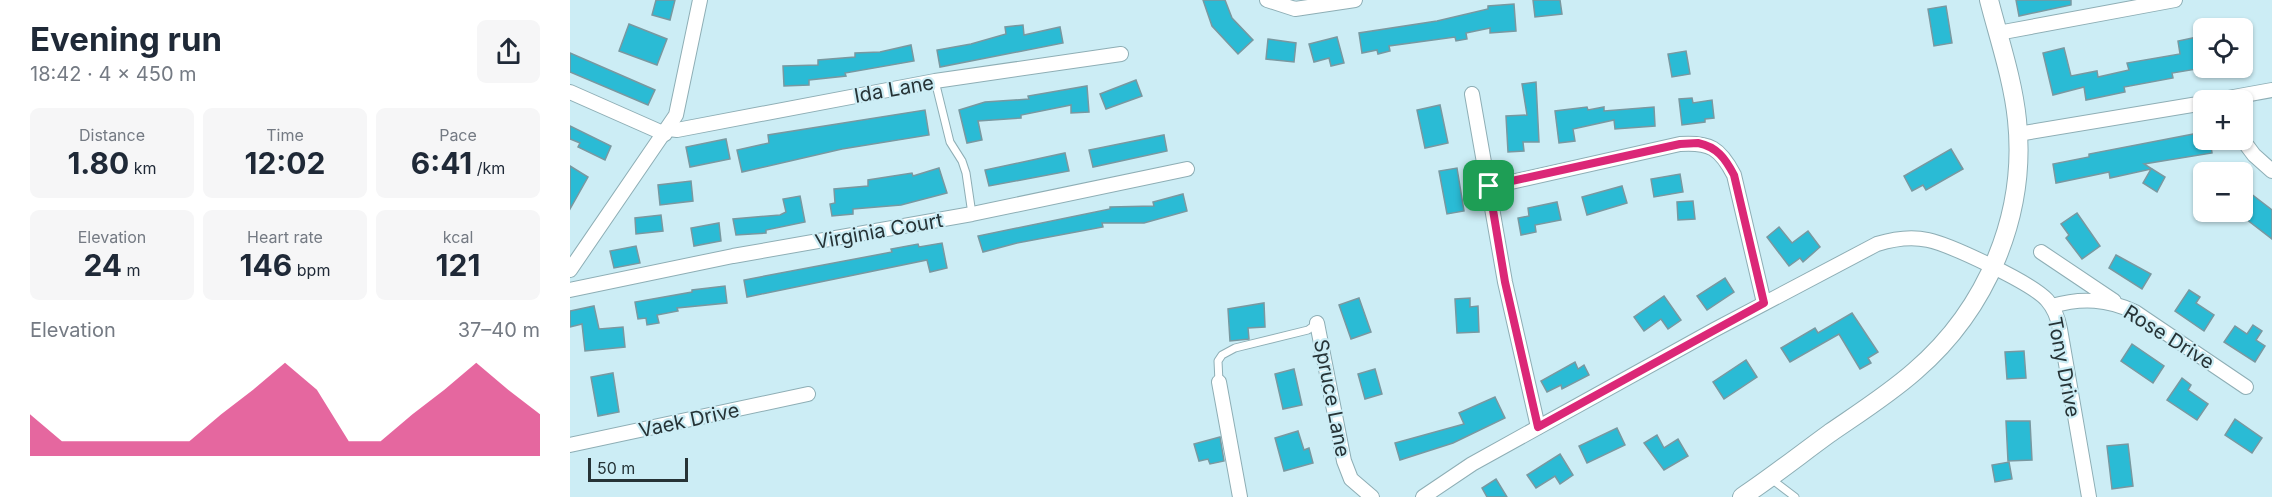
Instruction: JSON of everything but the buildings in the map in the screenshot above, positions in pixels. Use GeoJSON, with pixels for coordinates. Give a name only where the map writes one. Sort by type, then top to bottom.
{"type":"FeatureCollection","features":[{"type":"Feature","properties":{"kind":"street"},"geometry":{"type":"LineString","coordinates":[[570,270],[676,115],[700,0]]}},
{"type":"Feature","properties":{"kind":"street"},"geometry":{"type":"LineString","coordinates":[[1268,0],[1295,9],[1355,0]]}},
{"type":"Feature","properties":{"kind":"street"},"geometry":{"type":"LineString","coordinates":[[1742,497],[1915,372],[1960,325],[1993,268],[2012,214],[2018,162],[2018,134],[2014,102],[1989,0]]}},
{"type":"Feature","properties":{"kind":"street"},"geometry":{"type":"LineString","coordinates":[[1998,33],[2175,0]]}},
{"type":"Feature","properties":{"kind":"street","name":"Ida Lane"},"geometry":{"type":"LineString","coordinates":[[667,131],[935,81],[1121,54]]}},
{"type":"Feature","properties":{"kind":"street"},"geometry":{"type":"LineString","coordinates":[[2253,94],[2272,90]]}},
{"type":"Feature","properties":{"kind":"street"},"geometry":{"type":"LineString","coordinates":[[570,92],[667,131]]}},
{"type":"Feature","properties":{"kind":"street"},"geometry":{"type":"LineString","coordinates":[[1472,94],[1505,282],[1538,427]]}},
{"type":"Feature","properties":{"kind":"street"},"geometry":{"type":"LineString","coordinates":[[2018,134],[2193,105]]}},
{"type":"Feature","properties":{"kind":"street"},"geometry":{"type":"LineString","coordinates":[[1489,186],[1680,144],[1709,145],[1725,157],[1734,175],[1764,303]]}},
{"type":"Feature","properties":{"kind":"street"},"geometry":{"type":"LineString","coordinates":[[2250,150],[2272,171]]}},
{"type":"Feature","properties":{"kind":"street","name":"Virginia Court"},"geometry":{"type":"LineString","coordinates":[[570,290],[733,256],[972,213],[1187,169]]}},
{"type":"Feature","properties":{"kind":"street","name":"Tony Drive"},"geometry":{"type":"LineString","coordinates":[[1423,497],[1472,464],[1538,427],[1764,303],[1877,244],[1891,239],[1928,240],[1993,268],[2038,292],[2052,306],[2060,329],[2089,497]]}},
{"type":"Feature","properties":{"kind":"street"},"geometry":{"type":"LineString","coordinates":[[2041,252],[2120,305]]}},
{"type":"Feature","properties":{"kind":"street","name":"Rose Drive"},"geometry":{"type":"LineString","coordinates":[[2052,306],[2085,300],[2120,305],[2135,312],[2246,387]]}},
{"type":"Feature","properties":{"kind":"street","name":"Spruce Lane"},"geometry":{"type":"LineString","coordinates":[[1317,324],[1344,461],[1351,479],[1372,497]]}},
{"type":"Feature","properties":{"kind":"street"},"geometry":{"type":"LineString","coordinates":[[1219,382],[1240,497]]}},
{"type":"Feature","properties":{"kind":"street","name":"Vaek Drive"},"geometry":{"type":"LineString","coordinates":[[570,445],[808,394]]}},
{"type":"Feature","properties":{"kind":"lane"},"geometry":{"type":"LineString","coordinates":[[935,81],[950,142],[962,160],[966,173],[972,213]]}},
{"type":"Feature","properties":{"kind":"lane"},"geometry":{"type":"LineString","coordinates":[[1219,382],[1218,361],[1228,350],[1308,330],[1317,324]]}},
{"type":"Feature","properties":{"kind":"lane"},"geometry":{"type":"LineString","coordinates":[[1768,477],[1795,497]]}},
{"type":"Feature","properties":{"kind":"route"},"geometry":{"type":"LineString","coordinates":[[1680,144],[1709,145],[1725,157],[1734,175],[1745,213],[1764,303],[1538,427],[1505,282],[1489,186],[1680,144]]}}]}
